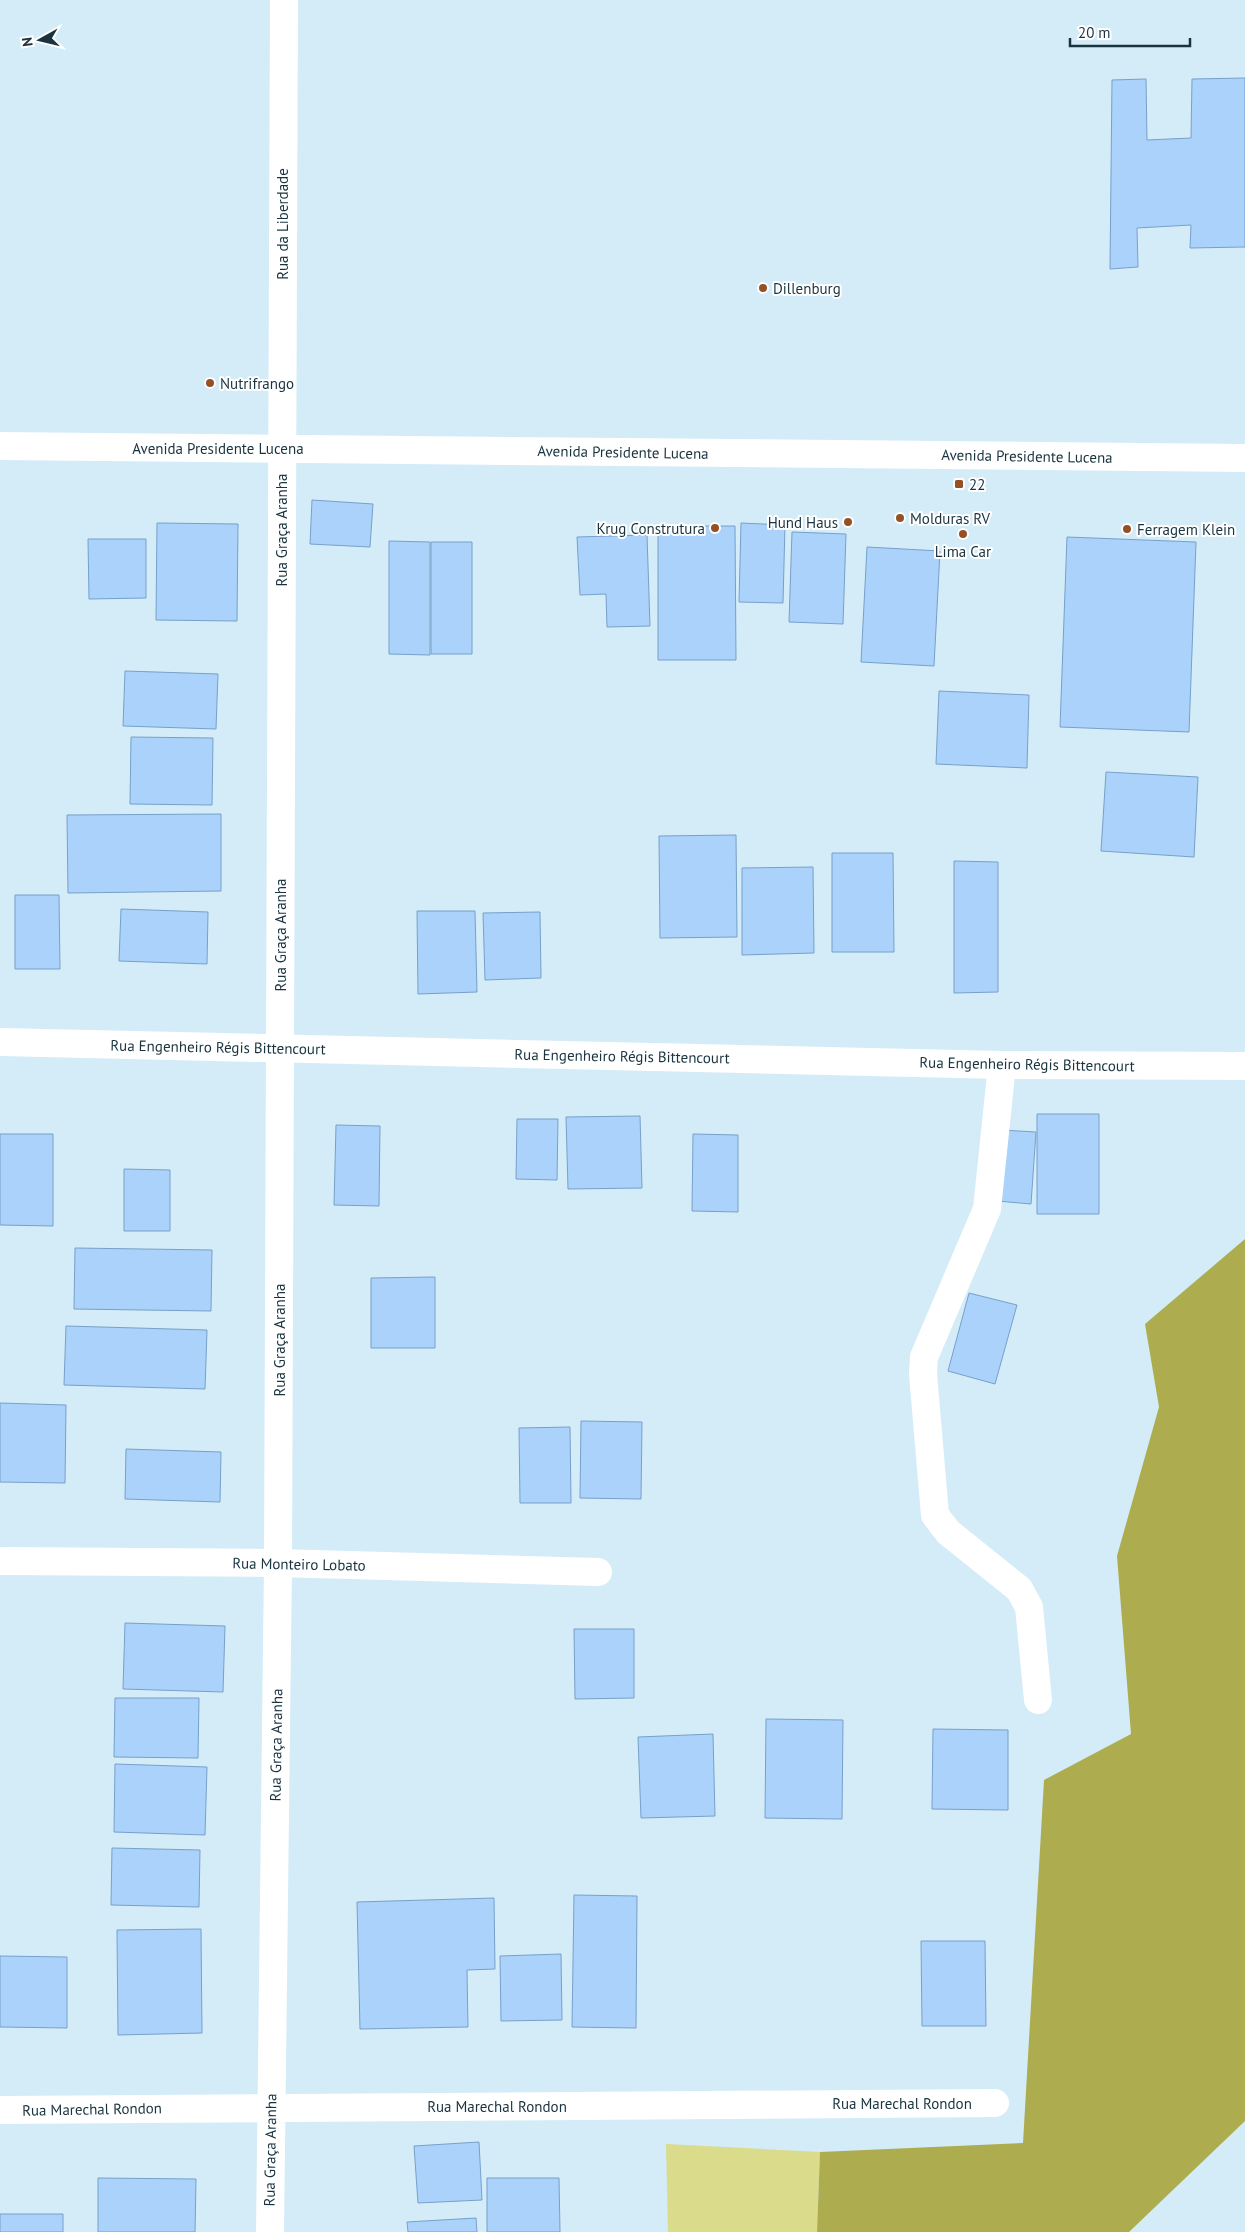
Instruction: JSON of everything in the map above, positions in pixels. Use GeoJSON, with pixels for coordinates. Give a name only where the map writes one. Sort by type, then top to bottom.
{"type":"FeatureCollection","features":[{"type":"Feature","properties":{"kind":"street","name":"Rua da Liberdade"},"geometry":{"type":"LineString","coordinates":[[281,448],[284,0]]}},
{"type":"Feature","properties":{"kind":"street","name":"Avenida Presidente Lucena"},"geometry":{"type":"LineString","coordinates":[[0,446],[1245,458]]}},
{"type":"Feature","properties":{"kind":"street","name":"Rua Graça Aranha"},"geometry":{"type":"LineString","coordinates":[[270,2232],[278,1563],[281,448]]}},
{"type":"Feature","properties":{"kind":"street","name":"Rua Engenheiro Régis Bittencourt"},"geometry":{"type":"LineString","coordinates":[[0,1042],[1002,1065],[1245,1066]]}},
{"type":"Feature","properties":{"kind":"street"},"geometry":{"type":"LineString","coordinates":[[1002,1065],[987,1209],[924,1356],[923,1374],[935,1515],[948,1532],[1019,1589],[1030,1607],[1038,1700]]}},
{"type":"Feature","properties":{"kind":"street","name":"Rua Monteiro Lobato"},"geometry":{"type":"LineString","coordinates":[[0,1561],[278,1563],[598,1572]]}},
{"type":"Feature","properties":{"kind":"street","name":"Rua Marechal Rondon"},"geometry":{"type":"LineString","coordinates":[[0,2110],[995,2103]]}},
{"type":"Feature","properties":{"kind":"green space"},"geometry":{"type":"Polygon","coordinates":[[[666,2144],[820,2152],[817,2232],[668,2232],[666,2144]]]}},
{"type":"Feature","properties":{"kind":"shaded area"},"geometry":{"type":"Polygon","coordinates":[[[1245,1239],[1245,2121],[1129,2232],[817,2232],[820,2152],[1023,2143],[1044,1780],[1131,1734],[1117,1556],[1159,1407],[1145,1324],[1245,1239]]]}},
{"type":"Feature","properties":{"kind":"building"},"geometry":{"type":"Polygon","coordinates":[[[1245,78],[1245,247],[1190,248],[1191,225],[1137,228],[1138,267],[1110,269],[1112,80],[1146,79],[1147,140],[1191,138],[1192,79],[1245,78]]]}},
{"type":"Feature","properties":{"kind":"building"},"geometry":{"type":"Polygon","coordinates":[[[312,500],[373,504],[370,547],[310,544],[312,500]]]}},
{"type":"Feature","properties":{"kind":"building"},"geometry":{"type":"Polygon","coordinates":[[[157,523],[238,524],[237,621],[156,620],[157,523]]]}},
{"type":"Feature","properties":{"kind":"building"},"geometry":{"type":"Polygon","coordinates":[[[741,523],[785,525],[783,603],[739,602],[741,523]]]}},
{"type":"Feature","properties":{"kind":"building"},"geometry":{"type":"Polygon","coordinates":[[[658,526],[735,526],[736,660],[658,660],[658,526]]]}},
{"type":"Feature","properties":{"kind":"building"},"geometry":{"type":"Polygon","coordinates":[[[792,532],[846,534],[843,624],[789,622],[792,532]]]}},
{"type":"Feature","properties":{"kind":"building"},"geometry":{"type":"Polygon","coordinates":[[[647,535],[650,626],[607,627],[606,594],[580,595],[577,537],[647,535]]]}},
{"type":"Feature","properties":{"kind":"building"},"geometry":{"type":"Polygon","coordinates":[[[1067,537],[1196,542],[1189,732],[1060,727],[1067,537]]]}},
{"type":"Feature","properties":{"kind":"building"},"geometry":{"type":"Polygon","coordinates":[[[88,539],[146,539],[146,598],[89,599],[88,539]]]}},
{"type":"Feature","properties":{"kind":"building"},"geometry":{"type":"Polygon","coordinates":[[[389,541],[430,542],[430,655],[389,654],[389,541]]]}},
{"type":"Feature","properties":{"kind":"building"},"geometry":{"type":"Polygon","coordinates":[[[431,542],[472,542],[472,654],[431,654],[431,542]]]}},
{"type":"Feature","properties":{"kind":"building"},"geometry":{"type":"Polygon","coordinates":[[[867,547],[940,551],[934,666],[861,662],[867,547]]]}},
{"type":"Feature","properties":{"kind":"building"},"geometry":{"type":"Polygon","coordinates":[[[125,671],[218,674],[216,729],[123,726],[125,671]]]}},
{"type":"Feature","properties":{"kind":"building"},"geometry":{"type":"Polygon","coordinates":[[[939,691],[1029,695],[1027,768],[936,764],[939,691]]]}},
{"type":"Feature","properties":{"kind":"building"},"geometry":{"type":"Polygon","coordinates":[[[131,737],[213,738],[212,805],[130,804],[131,737]]]}},
{"type":"Feature","properties":{"kind":"building"},"geometry":{"type":"Polygon","coordinates":[[[1106,772],[1198,777],[1194,857],[1101,851],[1106,772]]]}},
{"type":"Feature","properties":{"kind":"building"},"geometry":{"type":"Polygon","coordinates":[[[221,814],[221,891],[68,893],[67,815],[221,814]]]}},
{"type":"Feature","properties":{"kind":"building"},"geometry":{"type":"Polygon","coordinates":[[[736,835],[737,937],[660,938],[659,836],[736,835]]]}},
{"type":"Feature","properties":{"kind":"building"},"geometry":{"type":"Polygon","coordinates":[[[832,853],[893,853],[894,952],[832,952],[832,853]]]}},
{"type":"Feature","properties":{"kind":"building"},"geometry":{"type":"Polygon","coordinates":[[[954,861],[998,862],[998,992],[954,993],[954,861]]]}},
{"type":"Feature","properties":{"kind":"building"},"geometry":{"type":"Polygon","coordinates":[[[813,867],[814,953],[742,955],[742,868],[813,867]]]}},
{"type":"Feature","properties":{"kind":"building"},"geometry":{"type":"Polygon","coordinates":[[[15,895],[59,895],[60,969],[15,969],[15,895]]]}},
{"type":"Feature","properties":{"kind":"building"},"geometry":{"type":"Polygon","coordinates":[[[121,909],[208,912],[207,964],[119,961],[121,909]]]}},
{"type":"Feature","properties":{"kind":"building"},"geometry":{"type":"Polygon","coordinates":[[[417,911],[475,911],[477,992],[418,994],[417,911]]]}},
{"type":"Feature","properties":{"kind":"building"},"geometry":{"type":"Polygon","coordinates":[[[540,912],[541,978],[485,980],[483,913],[540,912]]]}},
{"type":"Feature","properties":{"kind":"building"},"geometry":{"type":"Polygon","coordinates":[[[1037,1114],[1099,1114],[1099,1214],[1037,1214],[1037,1114]]]}},
{"type":"Feature","properties":{"kind":"building"},"geometry":{"type":"Polygon","coordinates":[[[640,1116],[642,1188],[568,1189],[566,1117],[640,1116]]]}},
{"type":"Feature","properties":{"kind":"building"},"geometry":{"type":"Polygon","coordinates":[[[517,1119],[558,1119],[557,1180],[516,1179],[517,1119]]]}},
{"type":"Feature","properties":{"kind":"building"},"geometry":{"type":"Polygon","coordinates":[[[336,1125],[380,1126],[379,1206],[334,1205],[336,1125]]]}},
{"type":"Feature","properties":{"kind":"building"},"geometry":{"type":"Polygon","coordinates":[[[1001,1130],[1036,1132],[1031,1204],[997,1201],[1001,1130]]]}},
{"type":"Feature","properties":{"kind":"building"},"geometry":{"type":"Polygon","coordinates":[[[0,1134],[53,1134],[53,1226],[0,1225],[0,1134]]]}},
{"type":"Feature","properties":{"kind":"building"},"geometry":{"type":"Polygon","coordinates":[[[693,1134],[738,1135],[738,1212],[692,1211],[693,1134]]]}},
{"type":"Feature","properties":{"kind":"building"},"geometry":{"type":"Polygon","coordinates":[[[124,1169],[170,1170],[170,1231],[124,1231],[124,1169]]]}},
{"type":"Feature","properties":{"kind":"building"},"geometry":{"type":"Polygon","coordinates":[[[75,1248],[212,1250],[211,1311],[74,1309],[75,1248]]]}},
{"type":"Feature","properties":{"kind":"building"},"geometry":{"type":"Polygon","coordinates":[[[435,1277],[435,1348],[371,1348],[371,1278],[435,1277]]]}},
{"type":"Feature","properties":{"kind":"building"},"geometry":{"type":"Polygon","coordinates":[[[969,1293],[1017,1305],[995,1384],[948,1371],[969,1293]]]}},
{"type":"Feature","properties":{"kind":"building"},"geometry":{"type":"Polygon","coordinates":[[[66,1326],[207,1330],[205,1389],[64,1385],[66,1326]]]}},
{"type":"Feature","properties":{"kind":"building"},"geometry":{"type":"Polygon","coordinates":[[[0,1403],[66,1405],[65,1483],[0,1482],[0,1403]]]}},
{"type":"Feature","properties":{"kind":"building"},"geometry":{"type":"Polygon","coordinates":[[[581,1421],[642,1422],[641,1499],[580,1498],[581,1421]]]}},
{"type":"Feature","properties":{"kind":"building"},"geometry":{"type":"Polygon","coordinates":[[[570,1427],[571,1503],[520,1503],[519,1428],[570,1427]]]}},
{"type":"Feature","properties":{"kind":"building"},"geometry":{"type":"Polygon","coordinates":[[[126,1449],[221,1452],[220,1502],[125,1499],[126,1449]]]}},
{"type":"Feature","properties":{"kind":"building"},"geometry":{"type":"Polygon","coordinates":[[[125,1623],[225,1626],[223,1692],[123,1689],[125,1623]]]}},
{"type":"Feature","properties":{"kind":"building"},"geometry":{"type":"Polygon","coordinates":[[[574,1629],[634,1629],[634,1698],[575,1699],[574,1629]]]}},
{"type":"Feature","properties":{"kind":"building"},"geometry":{"type":"Polygon","coordinates":[[[115,1698],[199,1698],[198,1758],[114,1757],[115,1698]]]}},
{"type":"Feature","properties":{"kind":"building"},"geometry":{"type":"Polygon","coordinates":[[[766,1719],[843,1720],[842,1819],[765,1818],[766,1719]]]}},
{"type":"Feature","properties":{"kind":"building"},"geometry":{"type":"Polygon","coordinates":[[[933,1729],[1008,1730],[1008,1810],[932,1809],[933,1729]]]}},
{"type":"Feature","properties":{"kind":"building"},"geometry":{"type":"Polygon","coordinates":[[[713,1734],[715,1816],[641,1818],[638,1737],[713,1734]]]}},
{"type":"Feature","properties":{"kind":"building"},"geometry":{"type":"Polygon","coordinates":[[[115,1764],[207,1767],[205,1835],[114,1832],[115,1764]]]}},
{"type":"Feature","properties":{"kind":"building"},"geometry":{"type":"Polygon","coordinates":[[[112,1848],[200,1850],[199,1907],[111,1905],[112,1848]]]}},
{"type":"Feature","properties":{"kind":"building"},"geometry":{"type":"Polygon","coordinates":[[[574,1895],[637,1896],[636,2028],[572,2027],[574,1895]]]}},
{"type":"Feature","properties":{"kind":"building"},"geometry":{"type":"Polygon","coordinates":[[[494,1898],[495,1969],[467,1970],[468,2027],[360,2029],[357,1902],[494,1898]]]}},
{"type":"Feature","properties":{"kind":"building"},"geometry":{"type":"Polygon","coordinates":[[[201,1929],[202,2033],[118,2035],[117,1930],[201,1929]]]}},
{"type":"Feature","properties":{"kind":"building"},"geometry":{"type":"Polygon","coordinates":[[[921,1941],[985,1941],[986,2026],[922,2026],[921,1941]]]}},
{"type":"Feature","properties":{"kind":"building"},"geometry":{"type":"Polygon","coordinates":[[[561,1954],[562,2020],[501,2021],[500,1956],[561,1954]]]}},
{"type":"Feature","properties":{"kind":"building"},"geometry":{"type":"Polygon","coordinates":[[[0,1956],[67,1957],[67,2028],[0,2027],[0,1956]]]}},
{"type":"Feature","properties":{"kind":"building"},"geometry":{"type":"Polygon","coordinates":[[[479,2142],[482,2200],[418,2203],[414,2146],[479,2142]]]}},
{"type":"Feature","properties":{"kind":"building"},"geometry":{"type":"Polygon","coordinates":[[[98,2178],[196,2179],[195,2232],[98,2232],[98,2178]]]}},
{"type":"Feature","properties":{"kind":"building"},"geometry":{"type":"Polygon","coordinates":[[[487,2178],[559,2178],[560,2232],[487,2232],[487,2178]]]}},
{"type":"Feature","properties":{"kind":"building"},"geometry":{"type":"Polygon","coordinates":[[[0,2214],[63,2214],[63,2232],[0,2232],[0,2214]]]}},
{"type":"Feature","properties":{"kind":"building"},"geometry":{"type":"Polygon","coordinates":[[[476,2218],[477,2232],[408,2232],[407,2222],[476,2218]]]}},
{"type":"Feature","properties":{"kind":"place","name":"Dillenburg"},"geometry":{"type":"Point","coordinates":[763,288]}},
{"type":"Feature","properties":{"kind":"place","name":"Nutrifrango"},"geometry":{"type":"Point","coordinates":[210,383]}},
{"type":"Feature","properties":{"kind":"place","name":"22"},"geometry":{"type":"Point","coordinates":[959,484]}},
{"type":"Feature","properties":{"kind":"place","name":"Molduras RV"},"geometry":{"type":"Point","coordinates":[900,518]}},
{"type":"Feature","properties":{"kind":"place","name":"Hund Haus"},"geometry":{"type":"Point","coordinates":[848,522]}},
{"type":"Feature","properties":{"kind":"place","name":"Krug Construtura"},"geometry":{"type":"Point","coordinates":[715,528]}},
{"type":"Feature","properties":{"kind":"place","name":"Ferragem Klein"},"geometry":{"type":"Point","coordinates":[1127,529]}},
{"type":"Feature","properties":{"kind":"place","name":"Lima Car"},"geometry":{"type":"Point","coordinates":[963,534]}}]}
